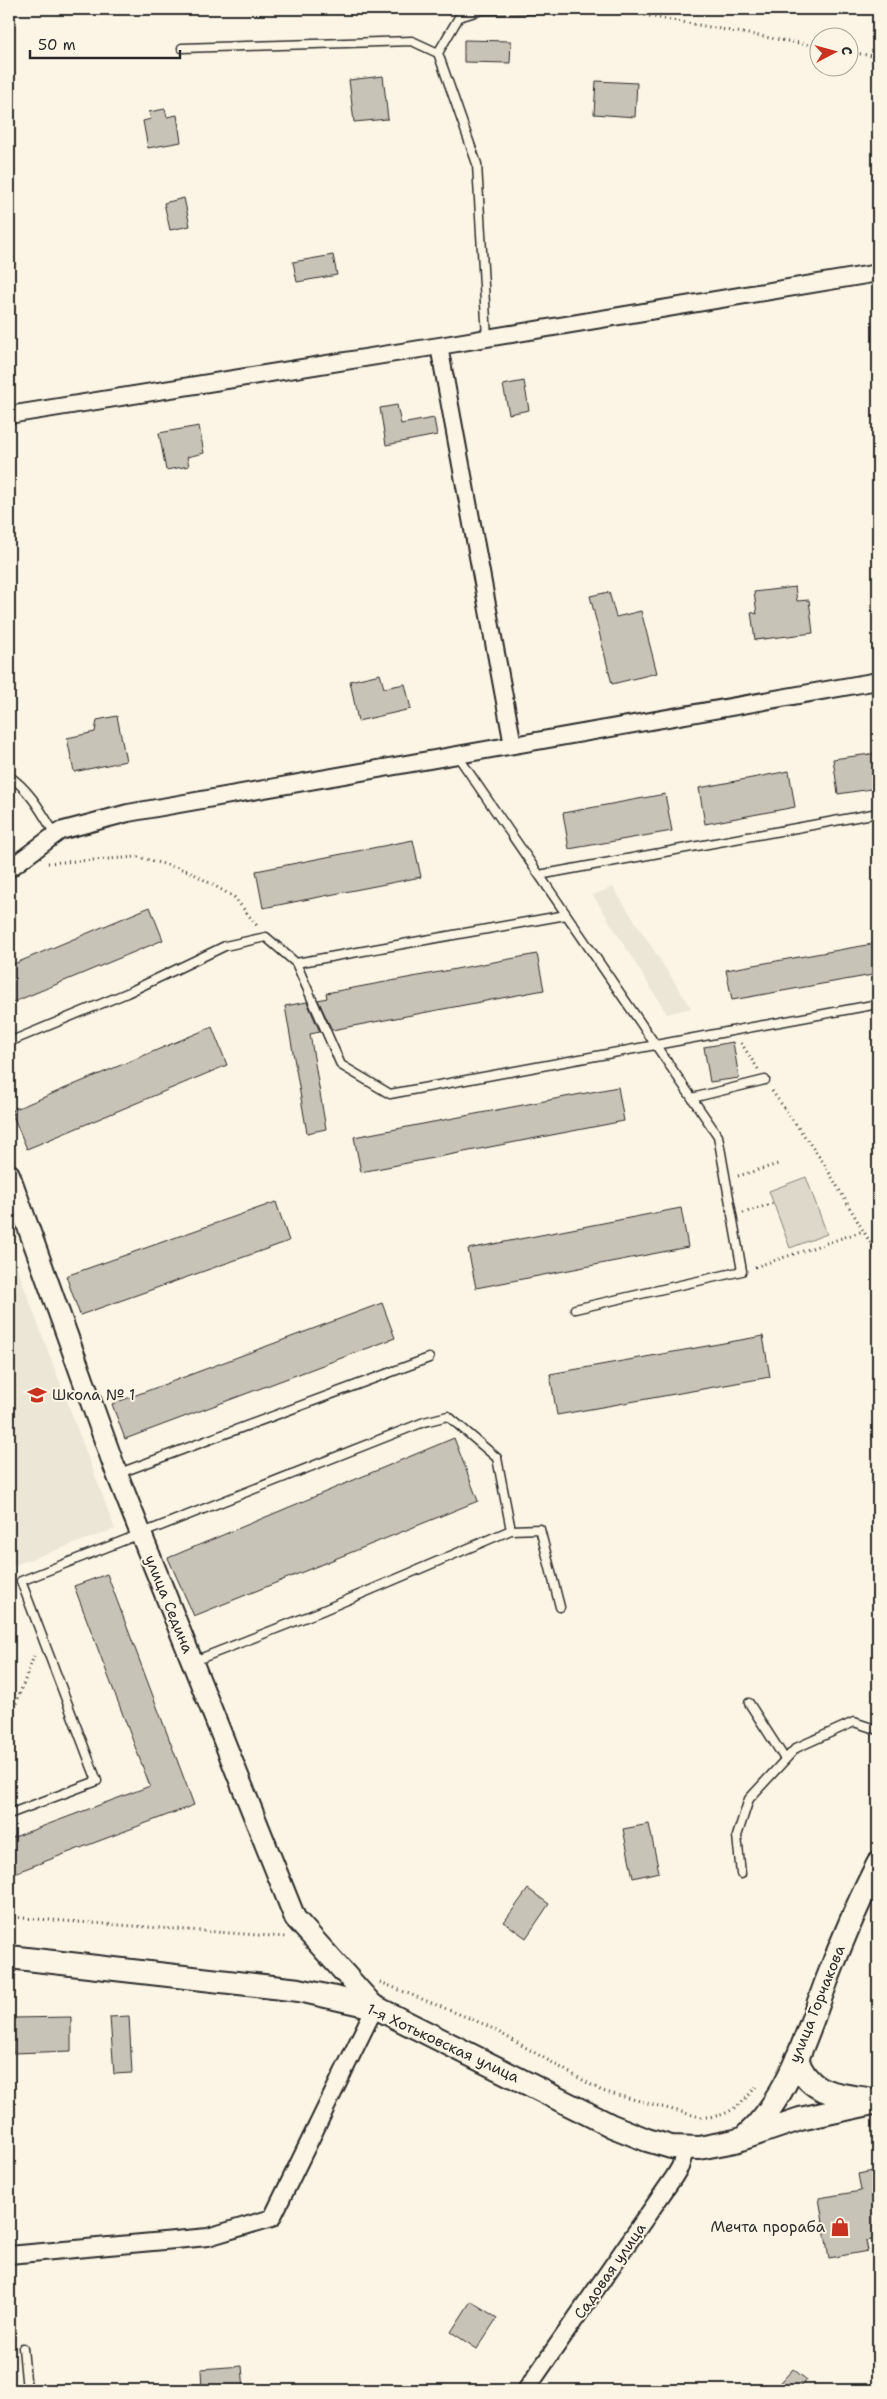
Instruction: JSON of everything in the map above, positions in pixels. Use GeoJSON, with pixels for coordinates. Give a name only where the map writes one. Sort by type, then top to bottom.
{"type":"FeatureCollection","features":[{"type":"Feature","properties":{"kind":"main road","name":"улица Горчакова"},"geometry":{"type":"LineString","coordinates":[[746,2136],[768,2112],[796,2058],[841,1943],[878,1864]]}},
{"type":"Feature","properties":{"kind":"main road","name":"1-я Хотьковская улица"},"geometry":{"type":"LineString","coordinates":[[9,1957],[299,1990],[375,2007],[612,2126],[671,2147],[714,2146],[800,2119],[878,2102]]}},
{"type":"Feature","properties":{"kind":"main road"},"geometry":{"type":"LineString","coordinates":[[796,2058],[800,2068],[815,2086],[832,2094],[878,2102]]}},
{"type":"Feature","properties":{"kind":"street"},"geometry":{"type":"LineString","coordinates":[[9,414],[439,346],[878,273]]}},
{"type":"Feature","properties":{"kind":"street"},"geometry":{"type":"LineString","coordinates":[[439,346],[513,745]]}},
{"type":"Feature","properties":{"kind":"street"},"geometry":{"type":"LineString","coordinates":[[10,867],[60,831],[128,813],[878,681]]}},
{"type":"Feature","properties":{"kind":"street","name":"улица Седина"},"geometry":{"type":"LineString","coordinates":[[9,1174],[117,1474],[295,1918],[375,2007]]}},
{"type":"Feature","properties":{"kind":"street"},"geometry":{"type":"LineString","coordinates":[[9,2254],[208,2236],[272,2218],[375,2007]]}},
{"type":"Feature","properties":{"kind":"street","name":"Садовая улица"},"geometry":{"type":"LineString","coordinates":[[526,2390],[680,2168],[686,2148]]}},
{"type":"Feature","properties":{"kind":"lane"},"geometry":{"type":"LineString","coordinates":[[438,53],[459,17],[482,10],[563,9]]}},
{"type":"Feature","properties":{"kind":"lane"},"geometry":{"type":"LineString","coordinates":[[182,48],[412,41],[438,53],[476,164],[487,338]]}},
{"type":"Feature","properties":{"kind":"lane"},"geometry":{"type":"LineString","coordinates":[[457,755],[718,1136],[742,1271],[575,1309]]}},
{"type":"Feature","properties":{"kind":"lane"},"geometry":{"type":"LineString","coordinates":[[9,776],[18,782],[32,797],[55,834]]}},
{"type":"Feature","properties":{"kind":"lane"},"geometry":{"type":"LineString","coordinates":[[539,875],[878,813]]}},
{"type":"Feature","properties":{"kind":"lane"},"geometry":{"type":"LineString","coordinates":[[296,963],[566,915]]}},
{"type":"Feature","properties":{"kind":"lane"},"geometry":{"type":"LineString","coordinates":[[9,1042],[127,993],[225,946],[266,937],[296,963],[340,1065],[390,1094],[878,1004]]}},
{"type":"Feature","properties":{"kind":"lane"},"geometry":{"type":"LineString","coordinates":[[692,1098],[765,1080]]}},
{"type":"Feature","properties":{"kind":"lane"},"geometry":{"type":"LineString","coordinates":[[117,1474],[429,1358]]}},
{"type":"Feature","properties":{"kind":"lane"},"geometry":{"type":"LineString","coordinates":[[9,1814],[97,1781],[21,1581],[424,1422],[448,1416],[497,1458],[511,1530]]}},
{"type":"Feature","properties":{"kind":"lane"},"geometry":{"type":"LineString","coordinates":[[192,1661],[319,1612],[511,1530],[540,1529],[560,1606]]}},
{"type":"Feature","properties":{"kind":"lane"},"geometry":{"type":"LineString","coordinates":[[749,1703],[785,1759]]}},
{"type":"Feature","properties":{"kind":"lane"},"geometry":{"type":"LineString","coordinates":[[741,1874],[737,1836],[750,1799],[785,1759],[796,1748],[854,1722],[878,1730]]}},
{"type":"Feature","properties":{"kind":"lane"},"geometry":{"type":"LineString","coordinates":[[23,2348],[26,2390]]}},
{"type":"Feature","properties":{"kind":"path"},"geometry":{"type":"LineString","coordinates":[[610,9],[810,45]]}},
{"type":"Feature","properties":{"kind":"path"},"geometry":{"type":"LineString","coordinates":[[860,54],[878,57]]}},
{"type":"Feature","properties":{"kind":"path"},"geometry":{"type":"LineString","coordinates":[[10,867],[138,857],[190,871],[234,897],[266,937]]}},
{"type":"Feature","properties":{"kind":"path"},"geometry":{"type":"LineString","coordinates":[[732,1030],[823,1162],[878,1256]]}},
{"type":"Feature","properties":{"kind":"path"},"geometry":{"type":"LineString","coordinates":[[725,1179],[778,1164]]}},
{"type":"Feature","properties":{"kind":"path"},"geometry":{"type":"LineString","coordinates":[[731,1216],[774,1203]]}},
{"type":"Feature","properties":{"kind":"path"},"geometry":{"type":"LineString","coordinates":[[742,1271],[863,1231]]}},
{"type":"Feature","properties":{"kind":"path"},"geometry":{"type":"LineString","coordinates":[[9,1722],[42,1636]]}},
{"type":"Feature","properties":{"kind":"shaded area"},"geometry":{"type":"Polygon","coordinates":[[[613,887],[691,1008],[667,1014],[593,895],[613,887]]]}},
{"type":"Feature","properties":{"kind":"shaded area"},"geometry":{"type":"Polygon","coordinates":[[[806,1177],[827,1234],[790,1248],[769,1191],[806,1177]]]}},
{"type":"Feature","properties":{"kind":"shaded area","name":"Школа № 1"},"geometry":{"type":"Polygon","coordinates":[[[14,1260],[115,1529],[9,1567],[9,1261],[14,1260]]]}},
{"type":"Feature","properties":{"kind":"shaded area"},"geometry":{"type":"Polygon","coordinates":[[[878,1994],[878,2049],[873,2022],[878,1994]]]}},
{"type":"Feature","properties":{"kind":"building"},"geometry":{"type":"Polygon","coordinates":[[[464,40],[511,41],[510,63],[464,62],[464,40]]]}},
{"type":"Feature","properties":{"kind":"building"},"geometry":{"type":"Polygon","coordinates":[[[383,76],[388,119],[354,122],[349,80],[383,76]]]}},
{"type":"Feature","properties":{"kind":"building"},"geometry":{"type":"Polygon","coordinates":[[[596,81],[637,83],[635,117],[594,114],[596,81]]]}},
{"type":"Feature","properties":{"kind":"building"},"geometry":{"type":"Polygon","coordinates":[[[165,109],[167,117],[177,115],[181,142],[148,148],[143,121],[151,119],[149,112],[165,109]]]}},
{"type":"Feature","properties":{"kind":"building"},"geometry":{"type":"Polygon","coordinates":[[[184,198],[190,226],[170,230],[164,203],[184,198]]]}},
{"type":"Feature","properties":{"kind":"building"},"geometry":{"type":"Polygon","coordinates":[[[333,255],[337,275],[297,282],[293,262],[333,255]]]}},
{"type":"Feature","properties":{"kind":"building"},"geometry":{"type":"Polygon","coordinates":[[[524,381],[529,410],[509,414],[503,385],[524,381]]]}},
{"type":"Feature","properties":{"kind":"building"},"geometry":{"type":"Polygon","coordinates":[[[397,405],[401,424],[434,418],[437,435],[386,445],[380,408],[397,405]]]}},
{"type":"Feature","properties":{"kind":"building"},"geometry":{"type":"Polygon","coordinates":[[[199,426],[204,453],[187,457],[189,466],[166,470],[159,433],[199,426]]]}},
{"type":"Feature","properties":{"kind":"building"},"geometry":{"type":"Polygon","coordinates":[[[795,587],[797,601],[809,600],[813,633],[755,640],[751,612],[757,614],[754,592],[795,587]]]}},
{"type":"Feature","properties":{"kind":"building"},"geometry":{"type":"Polygon","coordinates":[[[609,592],[616,617],[641,611],[657,673],[612,684],[590,596],[609,592]]]}},
{"type":"Feature","properties":{"kind":"building"},"geometry":{"type":"Polygon","coordinates":[[[380,674],[384,688],[405,684],[411,709],[358,721],[350,681],[380,674]]]}},
{"type":"Feature","properties":{"kind":"building"},"geometry":{"type":"Polygon","coordinates":[[[117,716],[126,761],[74,772],[67,738],[95,732],[97,720],[117,716]]]}},
{"type":"Feature","properties":{"kind":"building"},"geometry":{"type":"Polygon","coordinates":[[[878,753],[878,788],[838,794],[833,759],[878,753]]]}},
{"type":"Feature","properties":{"kind":"building"},"geometry":{"type":"Polygon","coordinates":[[[789,771],[795,807],[705,824],[699,788],[789,771]]]}},
{"type":"Feature","properties":{"kind":"building"},"geometry":{"type":"Polygon","coordinates":[[[665,794],[672,831],[569,849],[563,813],[665,794]]]}},
{"type":"Feature","properties":{"kind":"building"},"geometry":{"type":"Polygon","coordinates":[[[413,840],[421,877],[263,908],[256,871],[413,840]]]}},
{"type":"Feature","properties":{"kind":"building"},"geometry":{"type":"Polygon","coordinates":[[[150,907],[163,940],[9,1004],[9,966],[150,907]]]}},
{"type":"Feature","properties":{"kind":"building"},"geometry":{"type":"Polygon","coordinates":[[[878,943],[878,974],[732,1000],[726,970],[878,943]]]}},
{"type":"Feature","properties":{"kind":"building"},"geometry":{"type":"Polygon","coordinates":[[[537,954],[544,990],[332,1030],[318,1000],[327,998],[326,993],[537,954]]]}},
{"type":"Feature","properties":{"kind":"building"},"geometry":{"type":"Polygon","coordinates":[[[307,1002],[320,1032],[310,1034],[326,1129],[307,1133],[285,1006],[307,1002]]]}},
{"type":"Feature","properties":{"kind":"building"},"geometry":{"type":"Polygon","coordinates":[[[212,1027],[227,1065],[27,1149],[11,1111],[212,1027]]]}},
{"type":"Feature","properties":{"kind":"building"},"geometry":{"type":"Polygon","coordinates":[[[733,1042],[739,1078],[710,1082],[704,1047],[733,1042]]]}},
{"type":"Feature","properties":{"kind":"building"},"geometry":{"type":"Polygon","coordinates":[[[618,1087],[624,1121],[361,1172],[354,1137],[618,1087]]]}},
{"type":"Feature","properties":{"kind":"building"},"geometry":{"type":"Polygon","coordinates":[[[276,1202],[289,1241],[80,1315],[66,1276],[276,1202]]]}},
{"type":"Feature","properties":{"kind":"building"},"geometry":{"type":"Polygon","coordinates":[[[681,1208],[688,1247],[476,1288],[468,1249],[681,1208]]]}},
{"type":"Feature","properties":{"kind":"building"},"geometry":{"type":"Polygon","coordinates":[[[382,1303],[395,1338],[125,1439],[112,1404],[382,1303]]]}},
{"type":"Feature","properties":{"kind":"building"},"geometry":{"type":"Polygon","coordinates":[[[763,1336],[770,1377],[557,1415],[550,1374],[763,1336]]]}},
{"type":"Feature","properties":{"kind":"building"},"geometry":{"type":"Polygon","coordinates":[[[454,1438],[478,1501],[194,1616],[168,1558],[454,1438]]]}},
{"type":"Feature","properties":{"kind":"building"},"geometry":{"type":"Polygon","coordinates":[[[107,1574],[194,1805],[9,1875],[9,1839],[150,1786],[74,1586],[107,1574]]]}},
{"type":"Feature","properties":{"kind":"building"},"geometry":{"type":"Polygon","coordinates":[[[649,1824],[659,1872],[633,1878],[623,1829],[649,1824]]]}},
{"type":"Feature","properties":{"kind":"building"},"geometry":{"type":"Polygon","coordinates":[[[528,1889],[549,1904],[526,1938],[504,1922],[528,1889]]]}},
{"type":"Feature","properties":{"kind":"building"},"geometry":{"type":"Polygon","coordinates":[[[129,2016],[132,2073],[114,2074],[110,2017],[129,2016]]]}},
{"type":"Feature","properties":{"kind":"building"},"geometry":{"type":"Polygon","coordinates":[[[71,2017],[71,2051],[13,2053],[12,2018],[71,2017]]]}},
{"type":"Feature","properties":{"kind":"building"},"geometry":{"type":"Polygon","coordinates":[[[878,2170],[878,2239],[866,2241],[868,2251],[829,2258],[819,2198],[861,2191],[858,2174],[878,2170]]]}},
{"type":"Feature","properties":{"kind":"building"},"geometry":{"type":"Polygon","coordinates":[[[471,2301],[497,2318],[477,2349],[451,2332],[471,2301]]]}},
{"type":"Feature","properties":{"kind":"building"},"geometry":{"type":"Polygon","coordinates":[[[242,2366],[244,2390],[202,2390],[201,2369],[242,2366]]]}},
{"type":"Feature","properties":{"kind":"building"},"geometry":{"type":"Polygon","coordinates":[[[793,2369],[807,2380],[798,2390],[774,2390],[793,2369]]]}},
{"type":"Feature","properties":{"kind":"place","name":"Школа № 1"},"geometry":{"type":"Point","coordinates":[37,1395]}},
{"type":"Feature","properties":{"kind":"place","name":"Мечта прораба"},"geometry":{"type":"Point","coordinates":[840,2227]}}]}
